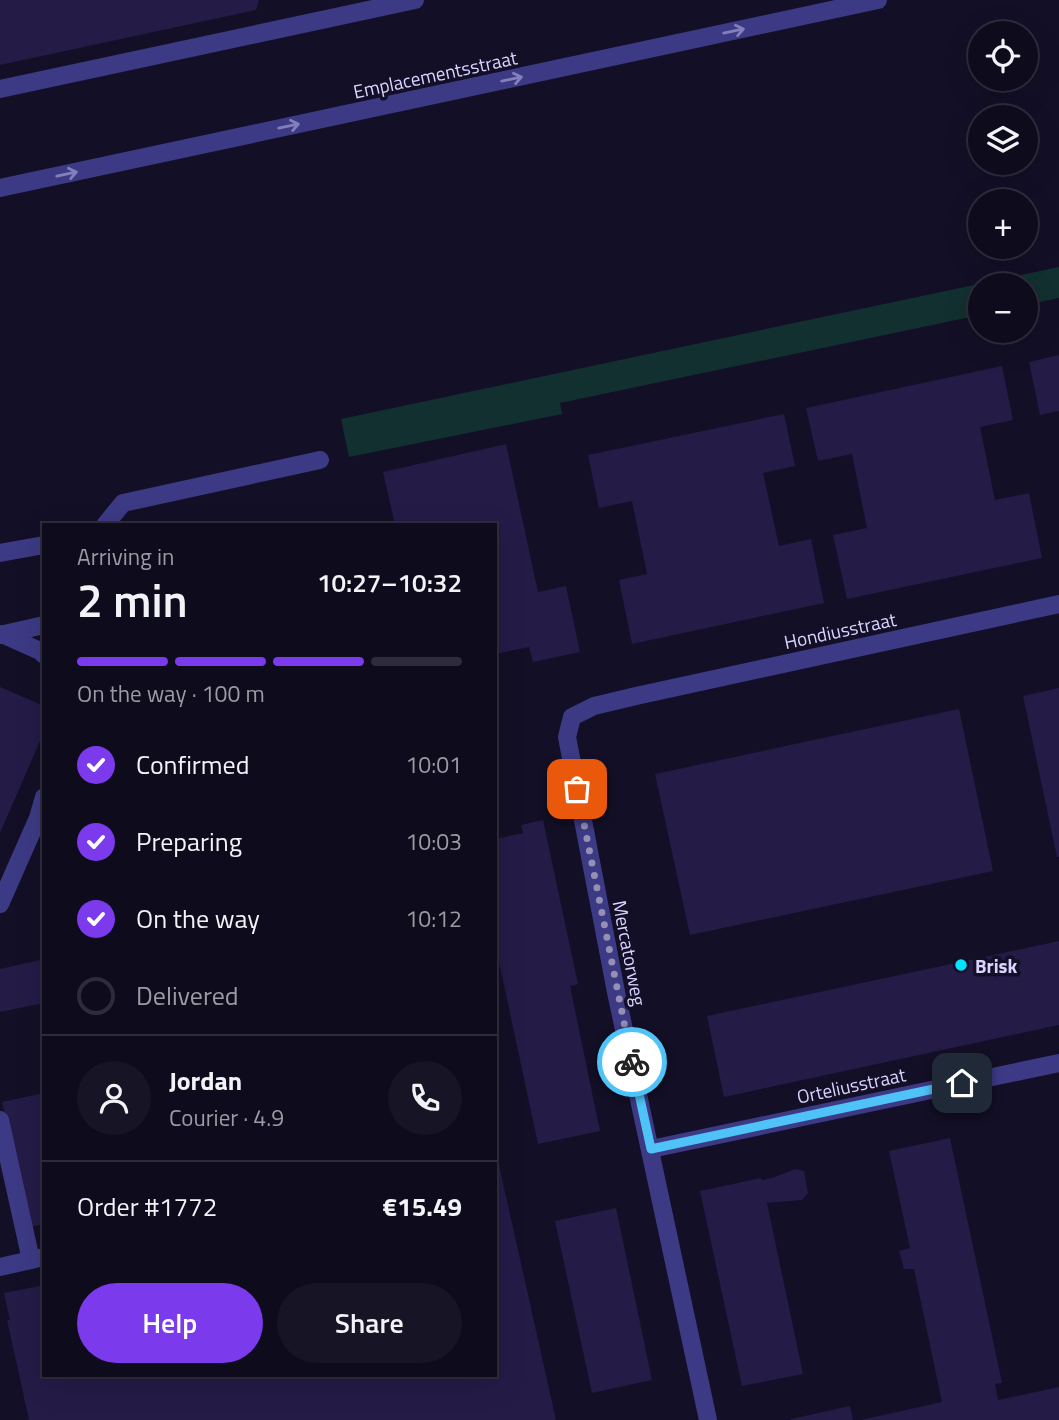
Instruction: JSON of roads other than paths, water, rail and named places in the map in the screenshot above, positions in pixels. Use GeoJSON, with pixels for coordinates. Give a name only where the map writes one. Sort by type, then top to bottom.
{"type":"FeatureCollection","features":[{"type":"Feature","properties":{"kind":"street"},"geometry":{"type":"LineString","coordinates":[[0,89],[415,0]]}},
{"type":"Feature","properties":{"kind":"street","name":"Emplacementsstraat"},"geometry":{"type":"LineString","coordinates":[[0,188],[878,0]]}},
{"type":"Feature","properties":{"kind":"street"},"geometry":{"type":"LineString","coordinates":[[107,523],[122,503],[320,460]]}},
{"type":"Feature","properties":{"kind":"street"},"geometry":{"type":"LineString","coordinates":[[0,553],[42,545]]}},
{"type":"Feature","properties":{"kind":"street","name":"Hondiusstraat"},"geometry":{"type":"LineString","coordinates":[[630,697],[1059,604]]}},
{"type":"Feature","properties":{"kind":"street"},"geometry":{"type":"LineString","coordinates":[[1,634],[42,625]]}},
{"type":"Feature","properties":{"kind":"street"},"geometry":{"type":"LineString","coordinates":[[1,634],[42,653]]}},
{"type":"Feature","properties":{"kind":"street","name":"Mercatorweg"},"geometry":{"type":"LineString","coordinates":[[630,697],[594,706],[572,717],[567,737],[617,997],[708,1420]]}},
{"type":"Feature","properties":{"kind":"street"},"geometry":{"type":"LineString","coordinates":[[0,904],[42,804]]}},
{"type":"Feature","properties":{"kind":"street","name":"Orteliusstraat"},"geometry":{"type":"LineString","coordinates":[[651,1149],[1059,1063]]}},
{"type":"Feature","properties":{"kind":"street"},"geometry":{"type":"LineString","coordinates":[[0,1120],[32,1260],[0,1267]]}},
{"type":"Feature","properties":{"kind":"place","name":"Brisk"},"geometry":{"type":"Point","coordinates":[961,965]}}]}
